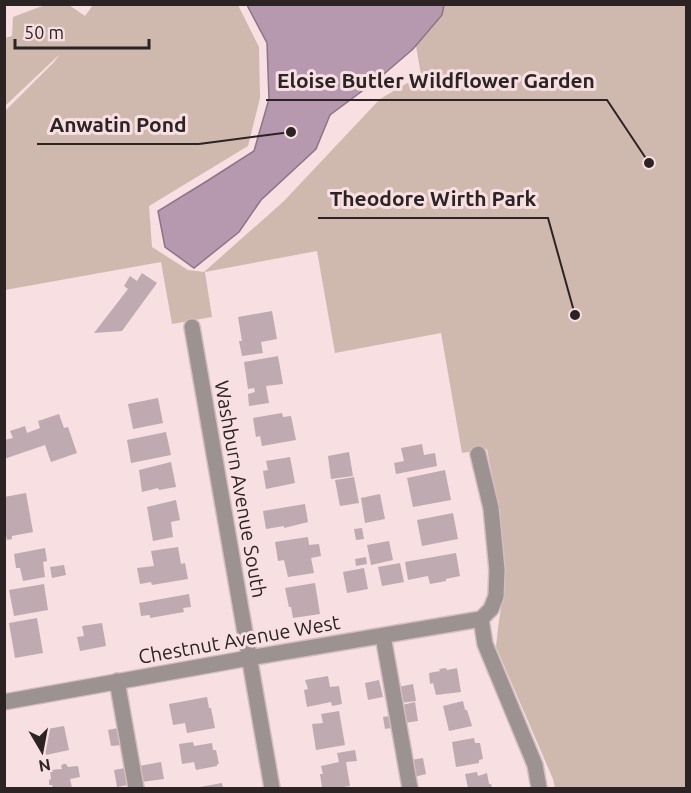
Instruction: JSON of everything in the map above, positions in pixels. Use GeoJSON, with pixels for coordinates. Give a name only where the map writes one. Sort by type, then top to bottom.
{"type":"FeatureCollection","features":[{"type":"Feature","properties":{"kind":"street","name":"Washburn Avenue South"},"geometry":{"type":"LineString","coordinates":[[192,327],[272,789]]}},
{"type":"Feature","properties":{"kind":"street"},"geometry":{"type":"LineString","coordinates":[[478,454],[491,508],[497,570],[496,596],[491,609],[482,619],[485,644],[535,765],[539,789]]}},
{"type":"Feature","properties":{"kind":"street","name":"Chestnut Avenue West"},"geometry":{"type":"LineString","coordinates":[[4,702],[482,619]]}},
{"type":"Feature","properties":{"kind":"street"},"geometry":{"type":"LineString","coordinates":[[382,636],[410,789]]}},
{"type":"Feature","properties":{"kind":"street"},"geometry":{"type":"LineString","coordinates":[[117,681],[136,789]]}},
{"type":"Feature","properties":{"kind":"shaded area"},"geometry":{"type":"Polygon","coordinates":[[[45,5],[69,5],[85,16],[93,5],[238,5],[259,47],[260,98],[248,146],[149,206],[152,247],[188,270],[204,272],[284,201],[380,99],[421,75],[409,5],[686,5],[686,788],[555,788],[496,647],[503,594],[501,524],[487,449],[462,453],[441,333],[335,353],[317,251],[205,272],[212,317],[172,324],[161,262],[5,290],[5,111],[60,54],[5,106],[5,38],[12,36],[13,17],[45,5]]]}},
{"type":"Feature","properties":{"kind":"shaded area"},"geometry":{"type":"Polygon","coordinates":[[[247,5],[444,5],[442,15],[413,49],[377,80],[330,115],[316,149],[261,200],[239,232],[194,268],[165,247],[158,211],[254,151],[269,99],[267,43],[247,5]]]}},
{"type":"Feature","properties":{"kind":"building"},"geometry":{"type":"Polygon","coordinates":[[[142,273],[157,283],[122,331],[94,333],[128,289],[124,286],[130,276],[137,281],[142,273]]]}},
{"type":"Feature","properties":{"kind":"building"},"geometry":{"type":"Polygon","coordinates":[[[272,311],[277,339],[261,342],[263,353],[242,356],[238,317],[272,311]]]}},
{"type":"Feature","properties":{"kind":"building"},"geometry":{"type":"Polygon","coordinates":[[[278,356],[283,384],[266,386],[269,403],[249,406],[248,394],[255,392],[254,388],[248,389],[244,362],[278,356]]]}},
{"type":"Feature","properties":{"kind":"building"},"geometry":{"type":"Polygon","coordinates":[[[158,398],[163,423],[133,429],[128,404],[158,398]]]}},
{"type":"Feature","properties":{"kind":"building"},"geometry":{"type":"Polygon","coordinates":[[[282,413],[283,417],[291,416],[296,440],[262,446],[260,436],[256,437],[253,418],[282,413]]]}},
{"type":"Feature","properties":{"kind":"building"},"geometry":{"type":"Polygon","coordinates":[[[59,414],[64,428],[68,427],[77,453],[51,462],[45,445],[4,459],[4,440],[13,438],[10,431],[25,426],[27,433],[40,428],[38,421],[59,414]]]}},
{"type":"Feature","properties":{"kind":"building"},"geometry":{"type":"Polygon","coordinates":[[[166,432],[171,455],[131,463],[127,440],[166,432]]]}},
{"type":"Feature","properties":{"kind":"building"},"geometry":{"type":"Polygon","coordinates":[[[422,444],[424,455],[435,453],[437,466],[396,474],[394,463],[404,461],[401,448],[422,444]]]}},
{"type":"Feature","properties":{"kind":"building"},"geometry":{"type":"Polygon","coordinates":[[[349,452],[353,476],[331,479],[328,456],[349,452]]]}},
{"type":"Feature","properties":{"kind":"building"},"geometry":{"type":"Polygon","coordinates":[[[290,457],[295,483],[266,489],[263,471],[268,470],[266,461],[290,457]]]}},
{"type":"Feature","properties":{"kind":"building"},"geometry":{"type":"Polygon","coordinates":[[[171,462],[176,487],[142,492],[139,470],[171,462]]]}},
{"type":"Feature","properties":{"kind":"building"},"geometry":{"type":"Polygon","coordinates":[[[445,470],[451,500],[413,507],[407,478],[445,470]]]}},
{"type":"Feature","properties":{"kind":"building"},"geometry":{"type":"Polygon","coordinates":[[[354,477],[359,503],[340,506],[335,480],[354,477]]]}},
{"type":"Feature","properties":{"kind":"building"},"geometry":{"type":"Polygon","coordinates":[[[26,493],[33,532],[12,536],[12,539],[7,540],[4,527],[4,497],[26,493]]]}},
{"type":"Feature","properties":{"kind":"building"},"geometry":{"type":"Polygon","coordinates":[[[380,494],[385,519],[365,523],[361,498],[380,494]]]}},
{"type":"Feature","properties":{"kind":"building"},"geometry":{"type":"Polygon","coordinates":[[[176,500],[180,520],[171,522],[173,537],[153,541],[147,507],[176,500]]]}},
{"type":"Feature","properties":{"kind":"building"},"geometry":{"type":"Polygon","coordinates":[[[305,504],[308,522],[284,528],[284,526],[266,529],[263,511],[305,504]]]}},
{"type":"Feature","properties":{"kind":"building"},"geometry":{"type":"Polygon","coordinates":[[[453,513],[458,539],[422,546],[417,520],[453,513]]]}},
{"type":"Feature","properties":{"kind":"building"},"geometry":{"type":"Polygon","coordinates":[[[362,528],[364,539],[356,540],[354,529],[362,528]]]}},
{"type":"Feature","properties":{"kind":"building"},"geometry":{"type":"Polygon","coordinates":[[[308,537],[309,545],[319,544],[321,556],[311,558],[314,573],[288,577],[284,560],[278,561],[275,542],[308,537]]]}},
{"type":"Feature","properties":{"kind":"building"},"geometry":{"type":"Polygon","coordinates":[[[389,541],[393,560],[371,565],[367,545],[389,541]]]}},
{"type":"Feature","properties":{"kind":"building"},"geometry":{"type":"Polygon","coordinates":[[[178,547],[181,564],[185,563],[188,579],[152,585],[151,582],[140,584],[137,568],[154,566],[151,551],[178,547]]]}},
{"type":"Feature","properties":{"kind":"building"},"geometry":{"type":"Polygon","coordinates":[[[45,548],[47,561],[43,562],[45,577],[23,581],[20,568],[16,568],[14,554],[45,548]]]}},
{"type":"Feature","properties":{"kind":"building"},"geometry":{"type":"Polygon","coordinates":[[[456,553],[460,576],[430,584],[428,576],[408,580],[405,562],[456,553]]]}},
{"type":"Feature","properties":{"kind":"building"},"geometry":{"type":"Polygon","coordinates":[[[366,557],[367,564],[356,566],[355,559],[366,557]]]}},
{"type":"Feature","properties":{"kind":"building"},"geometry":{"type":"Polygon","coordinates":[[[400,563],[404,582],[382,586],[378,567],[400,563]]]}},
{"type":"Feature","properties":{"kind":"building"},"geometry":{"type":"Polygon","coordinates":[[[64,565],[66,575],[52,578],[50,567],[64,565]]]}},
{"type":"Feature","properties":{"kind":"building"},"geometry":{"type":"Polygon","coordinates":[[[364,568],[368,589],[347,593],[343,572],[364,568]]]}},
{"type":"Feature","properties":{"kind":"building"},"geometry":{"type":"Polygon","coordinates":[[[315,583],[320,614],[293,618],[285,588],[315,583]]]}},
{"type":"Feature","properties":{"kind":"building"},"geometry":{"type":"Polygon","coordinates":[[[44,584],[48,610],[14,616],[9,590],[44,584]]]}},
{"type":"Feature","properties":{"kind":"building"},"geometry":{"type":"Polygon","coordinates":[[[189,594],[191,607],[183,608],[184,612],[150,618],[150,615],[141,616],[139,603],[189,594]]]}},
{"type":"Feature","properties":{"kind":"building"},"geometry":{"type":"Polygon","coordinates":[[[37,618],[43,653],[15,658],[9,623],[37,618]]]}},
{"type":"Feature","properties":{"kind":"building"},"geometry":{"type":"Polygon","coordinates":[[[102,623],[106,646],[80,651],[77,637],[84,636],[82,626],[102,623]]]}},
{"type":"Feature","properties":{"kind":"building"},"geometry":{"type":"Polygon","coordinates":[[[446,668],[447,670],[457,668],[461,692],[436,695],[433,683],[430,684],[429,673],[446,668]]]}},
{"type":"Feature","properties":{"kind":"building"},"geometry":{"type":"Polygon","coordinates":[[[328,676],[330,687],[339,686],[342,704],[332,706],[331,702],[307,707],[304,690],[308,689],[305,680],[328,676]]]}},
{"type":"Feature","properties":{"kind":"building"},"geometry":{"type":"Polygon","coordinates":[[[379,680],[383,697],[368,700],[365,683],[379,680]]]}},
{"type":"Feature","properties":{"kind":"building"},"geometry":{"type":"Polygon","coordinates":[[[413,684],[416,701],[401,703],[398,687],[413,684]]]}},
{"type":"Feature","properties":{"kind":"building"},"geometry":{"type":"Polygon","coordinates":[[[207,697],[215,728],[187,733],[185,723],[173,725],[169,704],[207,697]]]}},
{"type":"Feature","properties":{"kind":"building"},"geometry":{"type":"Polygon","coordinates":[[[463,701],[472,726],[449,731],[443,706],[463,701]]]}},
{"type":"Feature","properties":{"kind":"building"},"geometry":{"type":"Polygon","coordinates":[[[415,702],[418,721],[404,723],[402,705],[415,702]]]}},
{"type":"Feature","properties":{"kind":"building"},"geometry":{"type":"Polygon","coordinates":[[[339,711],[345,745],[316,750],[312,724],[323,723],[321,714],[339,711]]]}},
{"type":"Feature","properties":{"kind":"building"},"geometry":{"type":"Polygon","coordinates":[[[389,716],[391,728],[385,729],[383,717],[389,716]]]}},
{"type":"Feature","properties":{"kind":"building"},"geometry":{"type":"Polygon","coordinates":[[[64,726],[69,750],[46,755],[45,751],[41,752],[38,736],[43,735],[42,730],[64,726]]]}},
{"type":"Feature","properties":{"kind":"building"},"geometry":{"type":"Polygon","coordinates":[[[118,728],[121,745],[111,746],[108,730],[118,728]]]}},
{"type":"Feature","properties":{"kind":"building"},"geometry":{"type":"Polygon","coordinates":[[[474,738],[475,743],[480,743],[483,759],[479,760],[479,763],[456,767],[452,742],[474,738]]]}},
{"type":"Feature","properties":{"kind":"building"},"geometry":{"type":"Polygon","coordinates":[[[193,742],[194,746],[212,743],[219,764],[196,770],[194,762],[182,764],[179,744],[193,742]]]}},
{"type":"Feature","properties":{"kind":"building"},"geometry":{"type":"Polygon","coordinates":[[[355,750],[357,761],[346,762],[350,786],[322,788],[321,766],[339,762],[337,753],[355,750]]]}},
{"type":"Feature","properties":{"kind":"building"},"geometry":{"type":"Polygon","coordinates":[[[423,758],[426,774],[414,777],[411,760],[423,758]]]}},
{"type":"Feature","properties":{"kind":"building"},"geometry":{"type":"Polygon","coordinates":[[[161,762],[164,779],[141,782],[139,766],[161,762]]]}},
{"type":"Feature","properties":{"kind":"building"},"geometry":{"type":"Polygon","coordinates":[[[63,764],[68,767],[78,766],[80,777],[70,779],[72,788],[53,788],[49,785],[50,770],[62,769],[63,764]]]}},
{"type":"Feature","properties":{"kind":"building"},"geometry":{"type":"Polygon","coordinates":[[[125,768],[128,785],[117,787],[114,770],[125,768]]]}},
{"type":"Feature","properties":{"kind":"building"},"geometry":{"type":"Polygon","coordinates":[[[477,772],[478,776],[487,773],[492,788],[468,788],[465,774],[477,772]]]}},
{"type":"Feature","properties":{"kind":"building"},"geometry":{"type":"Polygon","coordinates":[[[222,783],[223,788],[200,788],[200,787],[222,783]]]}},
{"type":"Feature","properties":{"kind":"place","name":"Anwatin Pond"},"geometry":{"type":"Point","coordinates":[291,132]}},
{"type":"Feature","properties":{"kind":"place","name":"Eloise Butler Wildflower Garden"},"geometry":{"type":"Point","coordinates":[649,163]}},
{"type":"Feature","properties":{"kind":"place","name":"Theodore Wirth Park"},"geometry":{"type":"Point","coordinates":[575,315]}}]}
